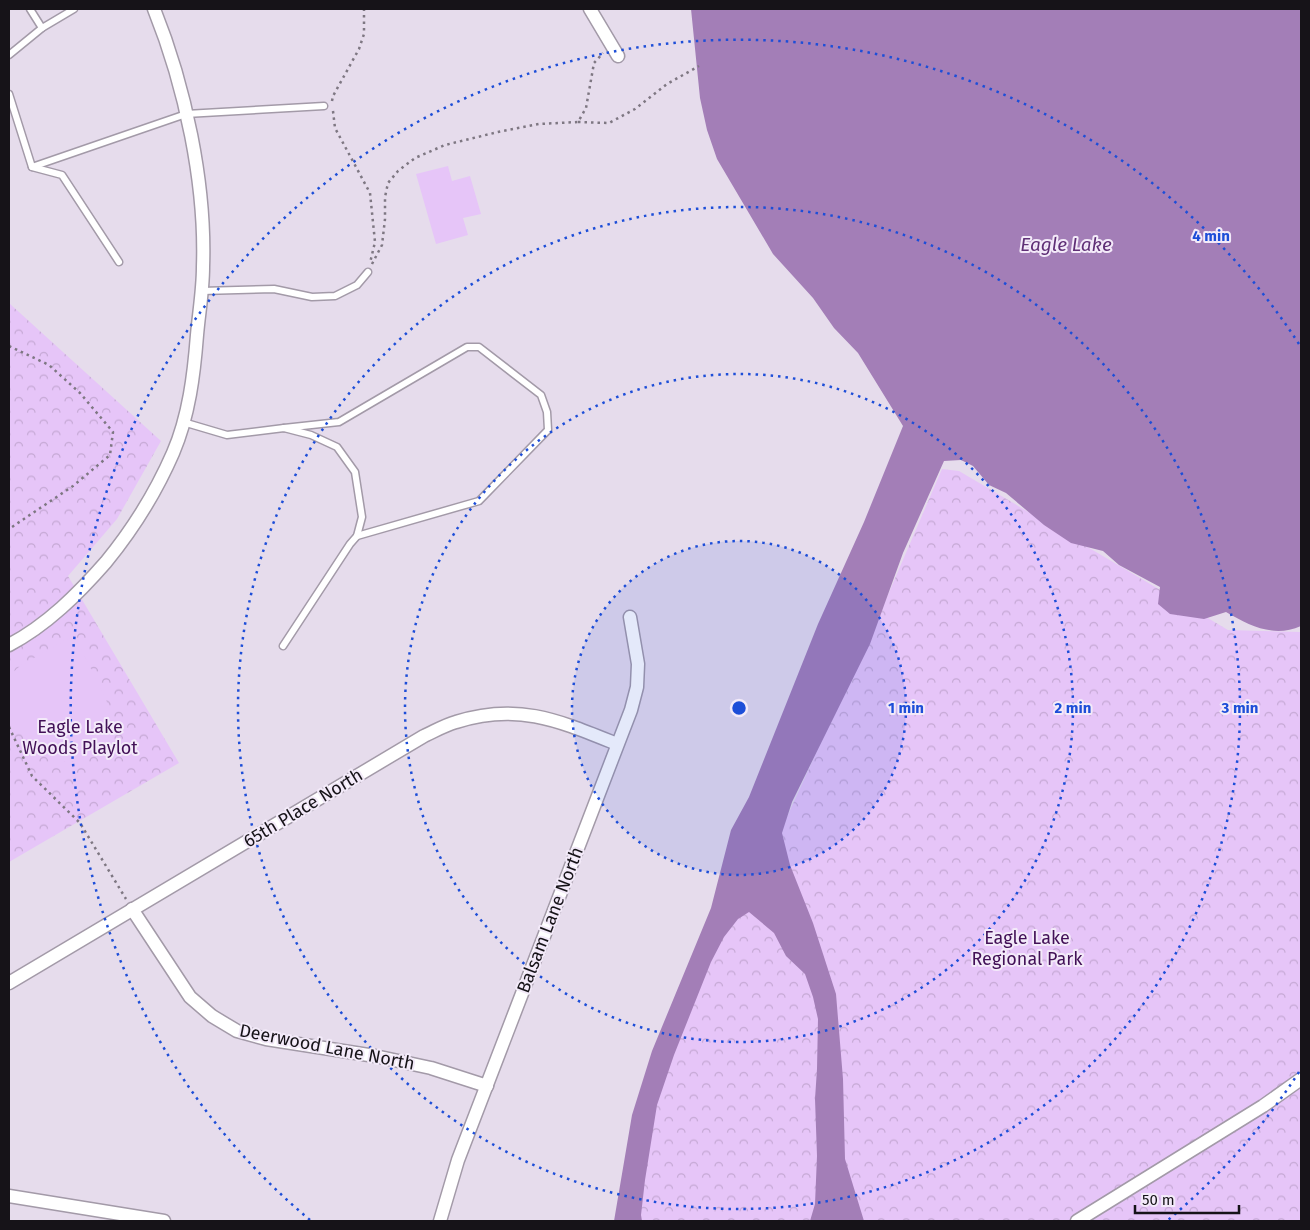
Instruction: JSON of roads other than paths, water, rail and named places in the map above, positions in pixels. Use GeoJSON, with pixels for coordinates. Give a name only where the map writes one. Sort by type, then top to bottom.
{"type":"FeatureCollection","features":[{"type":"Feature","properties":{"kind":"street"},"geometry":{"type":"LineString","coordinates":[[9,645],[27,635],[47,620],[86,586],[124,538],[155,490],[173,452],[183,422],[194,372],[203,268],[203,225],[197,177],[178,78],[154,9]]}},
{"type":"Feature","properties":{"kind":"street"},"geometry":{"type":"LineString","coordinates":[[590,9],[614,50]]}},
{"type":"Feature","properties":{"kind":"street","name":"Balsam Lane North"},"geometry":{"type":"LineString","coordinates":[[440,1221],[452,1176],[631,710],[638,687],[638,664],[630,617]]}},
{"type":"Feature","properties":{"kind":"street","name":"65th Place North"},"geometry":{"type":"LineString","coordinates":[[9,983],[424,736],[455,722],[486,714],[514,713],[542,716],[617,744]]}},
{"type":"Feature","properties":{"kind":"street","name":"Deerwood Lane North"},"geometry":{"type":"LineString","coordinates":[[132,909],[190,997],[212,1016],[237,1031],[431,1068],[487,1086]]}},
{"type":"Feature","properties":{"kind":"street"},"geometry":{"type":"LineString","coordinates":[[1077,1221],[1255,1111],[1301,1079]]}},
{"type":"Feature","properties":{"kind":"street"},"geometry":{"type":"LineString","coordinates":[[9,1196],[164,1221]]}},
{"type":"Feature","properties":{"kind":"lane"},"geometry":{"type":"LineString","coordinates":[[30,9],[42,28]]}},
{"type":"Feature","properties":{"kind":"lane"},"geometry":{"type":"LineString","coordinates":[[9,55],[42,28],[74,9]]}},
{"type":"Feature","properties":{"kind":"lane"},"geometry":{"type":"LineString","coordinates":[[9,94],[32,167]]}},
{"type":"Feature","properties":{"kind":"lane"},"geometry":{"type":"LineString","coordinates":[[32,167],[186,114],[324,106]]}},
{"type":"Feature","properties":{"kind":"lane"},"geometry":{"type":"LineString","coordinates":[[32,167],[62,175],[119,262]]}},
{"type":"Feature","properties":{"kind":"lane"},"geometry":{"type":"LineString","coordinates":[[201,291],[274,289],[312,297],[335,296],[357,285],[368,272]]}},
{"type":"Feature","properties":{"kind":"lane"},"geometry":{"type":"LineString","coordinates":[[183,422],[227,435],[339,422],[467,347],[479,347],[541,395],[547,412],[548,430],[479,501],[357,536]]}},
{"type":"Feature","properties":{"kind":"lane"},"geometry":{"type":"LineString","coordinates":[[283,646],[357,536],[362,517],[354,472],[337,447],[311,435],[284,428]]}},
{"type":"Feature","properties":{"kind":"water","name":"Eagle Lake"},"geometry":{"type":"Polygon","coordinates":[[[691,9],[1301,9],[1301,626],[1281,631],[1272,631],[1253,626],[1226,612],[1204,619],[1170,614],[1158,604],[1160,587],[1119,565],[1103,551],[1071,543],[1044,525],[1006,493],[989,485],[973,466],[961,460],[944,461],[903,553],[870,644],[792,802],[782,833],[790,865],[813,923],[836,994],[843,1079],[845,1159],[864,1221],[810,1221],[815,1204],[817,1156],[815,1099],[818,1019],[805,974],[786,956],[774,933],[749,912],[738,919],[724,937],[711,962],[674,1055],[657,1105],[645,1180],[642,1221],[614,1221],[632,1115],[652,1051],[711,908],[731,830],[749,797],[818,624],[864,522],[903,426],[858,353],[834,328],[813,298],[773,254],[717,159],[707,130],[700,98],[691,9]]]}},
{"type":"Feature","properties":{"kind":"park label","name":"Eagle Lake Woods Playlot"},"geometry":{"type":"Point","coordinates":[80,738]}},
{"type":"Feature","properties":{"kind":"park label","name":"Eagle Lake Regional Park"},"geometry":{"type":"Point","coordinates":[1027,948]}}]}
